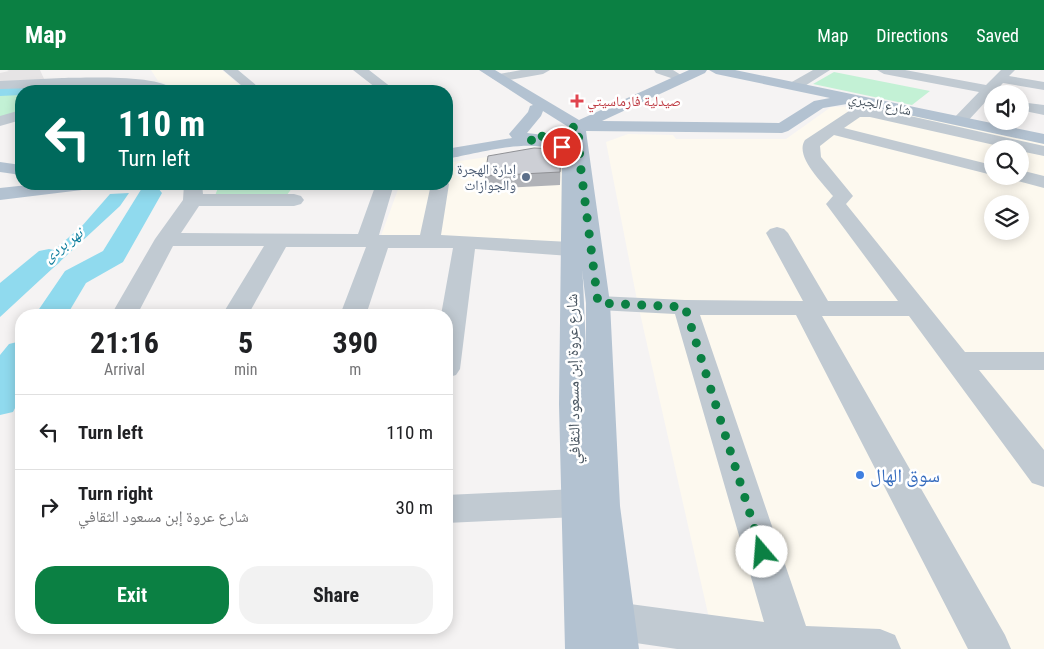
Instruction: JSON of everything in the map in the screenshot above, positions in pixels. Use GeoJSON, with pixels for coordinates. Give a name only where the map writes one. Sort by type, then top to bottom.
{"type":"FeatureCollection","features":[{"type":"Feature","properties":{"kind":"main road"},"geometry":{"type":"LineString","coordinates":[[474,70],[543,107],[581,118],[592,133],[620,128],[782,128],[819,104],[860,100]]}},
{"type":"Feature","properties":{"kind":"main road"},"geometry":{"type":"LineString","coordinates":[[453,152],[523,137],[581,118],[700,70]]}},
{"type":"Feature","properties":{"kind":"main road","name":"شارع الجبري"},"geometry":{"type":"LineString","coordinates":[[716,70],[1044,139]]}},
{"type":"Feature","properties":{"kind":"main road"},"geometry":{"type":"LineString","coordinates":[[581,118],[674,72]]}},
{"type":"Feature","properties":{"kind":"main road"},"geometry":{"type":"LineString","coordinates":[[492,74],[543,107]]}},
{"type":"Feature","properties":{"kind":"main road"},"geometry":{"type":"LineString","coordinates":[[523,137],[533,118],[543,107]]}},
{"type":"Feature","properties":{"kind":"main road","name":"شارع عروة إبن مسعود الثقافي"},"geometry":{"type":"LineString","coordinates":[[581,118],[598,303],[602,506],[616,635]]}},
{"type":"Feature","properties":{"kind":"main road"},"geometry":{"type":"LineString","coordinates":[[453,146],[523,137]]}},
{"type":"Feature","properties":{"kind":"main road","name":"شارع عروة إبن مسعود الثقافي"},"geometry":{"type":"LineString","coordinates":[[523,137],[556,142],[568,152],[571,158],[570,249],[576,503],[586,649]]}},
{"type":"Feature","properties":{"kind":"main road"},"geometry":{"type":"LineString","coordinates":[[0,167],[15,170]]}},
{"type":"Feature","properties":{"kind":"main road"},"geometry":{"type":"LineString","coordinates":[[0,174],[15,172]]}},
{"type":"Feature","properties":{"kind":"main road"},"geometry":{"type":"LineString","coordinates":[[3,193],[29,190]]}},
{"type":"Feature","properties":{"kind":"street"},"geometry":{"type":"LineString","coordinates":[[143,85],[150,80],[144,70]]}},
{"type":"Feature","properties":{"kind":"street"},"geometry":{"type":"LineString","coordinates":[[230,70],[249,85]]}},
{"type":"Feature","properties":{"kind":"street"},"geometry":{"type":"LineString","coordinates":[[360,70],[381,85]]}},
{"type":"Feature","properties":{"kind":"street"},"geometry":{"type":"LineString","coordinates":[[492,74],[543,70]]}},
{"type":"Feature","properties":{"kind":"street"},"geometry":{"type":"LineString","coordinates":[[795,86],[823,70]]}},
{"type":"Feature","properties":{"kind":"street"},"geometry":{"type":"LineString","coordinates":[[884,70],[984,95]]}},
{"type":"Feature","properties":{"kind":"street"},"geometry":{"type":"LineString","coordinates":[[996,85],[1004,74],[1044,86]]}},
{"type":"Feature","properties":{"kind":"street"},"geometry":{"type":"LineString","coordinates":[[0,85],[74,76],[135,85]]}},
{"type":"Feature","properties":{"kind":"street"},"geometry":{"type":"LineString","coordinates":[[959,121],[984,99]]}},
{"type":"Feature","properties":{"kind":"street"},"geometry":{"type":"LineString","coordinates":[[1029,108],[1044,110]]}},
{"type":"Feature","properties":{"kind":"street"},"geometry":{"type":"LineString","coordinates":[[1039,462],[836,204],[843,196],[812,158],[811,144],[857,112],[870,112],[1044,151]]}},
{"type":"Feature","properties":{"kind":"street"},"geometry":{"type":"LineString","coordinates":[[0,121],[15,117]]}},
{"type":"Feature","properties":{"kind":"street"},"geometry":{"type":"LineString","coordinates":[[832,130],[984,168]]}},
{"type":"Feature","properties":{"kind":"street"},"geometry":{"type":"LineString","coordinates":[[1029,178],[1044,182]]}},
{"type":"Feature","properties":{"kind":"street"},"geometry":{"type":"LineString","coordinates":[[355,309],[373,241],[384,190]]}},
{"type":"Feature","properties":{"kind":"street"},"geometry":{"type":"LineString","coordinates":[[429,242],[439,190]]}},
{"type":"Feature","properties":{"kind":"street"},"geometry":{"type":"LineString","coordinates":[[127,309],[193,192],[294,200]]}},
{"type":"Feature","properties":{"kind":"street"},"geometry":{"type":"LineString","coordinates":[[777,233],[812,308],[990,649]]}},
{"type":"Feature","properties":{"kind":"street"},"geometry":{"type":"LineString","coordinates":[[166,239],[465,242],[570,249]]}},
{"type":"Feature","properties":{"kind":"street"},"geometry":{"type":"LineString","coordinates":[[238,309],[278,240]]}},
{"type":"Feature","properties":{"kind":"street"},"geometry":{"type":"LineString","coordinates":[[453,322],[465,242]]}},
{"type":"Feature","properties":{"kind":"street"},"geometry":{"type":"LineString","coordinates":[[598,303],[685,307],[917,309]]}},
{"type":"Feature","properties":{"kind":"street"},"geometry":{"type":"LineString","coordinates":[[685,307],[792,646]]}},
{"type":"Feature","properties":{"kind":"street"},"geometry":{"type":"LineString","coordinates":[[957,360],[1044,361]]}},
{"type":"Feature","properties":{"kind":"street"},"geometry":{"type":"LineString","coordinates":[[453,509],[576,503]]}},
{"type":"Feature","properties":{"kind":"street"},"geometry":{"type":"LineString","coordinates":[[616,635],[792,646],[880,649]]}},
{"type":"Feature","properties":{"kind":"shaded area"},"geometry":{"type":"Polygon","coordinates":[[[7,70],[40,70],[45,81],[0,82],[0,73],[9,71],[7,70]]]}},
{"type":"Feature","properties":{"kind":"shaded area"},"geometry":{"type":"Polygon","coordinates":[[[151,70],[222,70],[239,85],[168,85],[158,81],[151,70]]]}},
{"type":"Feature","properties":{"kind":"shaded area","name":"سوق الهال"},"geometry":{"type":"Polygon","coordinates":[[[874,106],[1044,143],[1044,649],[716,649],[637,300],[606,142],[628,134],[673,135],[676,139],[786,139],[831,107],[874,106]]]}},
{"type":"Feature","properties":{"kind":"shaded area"},"geometry":{"type":"Polygon","coordinates":[[[528,151],[552,151],[565,158],[572,244],[378,244],[398,190],[453,190],[453,162],[528,151]]]}},
{"type":"Feature","properties":{"kind":"green space"},"geometry":{"type":"Polygon","coordinates":[[[834,72],[930,91],[912,105],[813,84],[834,72]]]}},
{"type":"Feature","properties":{"kind":"green space"},"geometry":{"type":"Polygon","coordinates":[[[15,93],[15,113],[0,117],[0,94],[15,93]]]}},
{"type":"Feature","properties":{"kind":"green space"},"geometry":{"type":"Polygon","coordinates":[[[217,190],[291,190],[284,199],[214,198],[217,190]]]}},
{"type":"Feature","properties":{"kind":"water"},"geometry":{"type":"Polygon","coordinates":[[[15,88],[15,94],[0,93],[0,89],[15,88]]]}},
{"type":"Feature","properties":{"kind":"water"},"geometry":{"type":"Polygon","coordinates":[[[129,193],[120,206],[0,317],[0,300],[18,281],[82,226],[110,194],[129,193]]]}},
{"type":"Feature","properties":{"kind":"building"},"geometry":{"type":"Polygon","coordinates":[[[534,148],[561,149],[560,172],[485,176],[488,156],[534,148]]]}},
{"type":"Feature","properties":{"kind":"waterway","name":"نهر بردى"},"geometry":{"type":"LineString","coordinates":[[0,91],[15,90]]}},
{"type":"Feature","properties":{"kind":"waterway","name":"نهر بردى"},"geometry":{"type":"LineString","coordinates":[[55,309],[75,277],[113,256],[150,193]]}},
{"type":"Feature","properties":{"kind":"waterway","name":"نهر بردى"},"geometry":{"type":"LineString","coordinates":[[0,300],[18,281],[49,257]]}},
{"type":"Feature","properties":{"kind":"waterway","name":"نهر بردى"},"geometry":{"type":"LineString","coordinates":[[0,403],[9,366],[15,358]]}},
{"type":"Feature","properties":{"kind":"place","name":"صيدلية فارماسيتي"},"geometry":{"type":"Point","coordinates":[577,101]}},
{"type":"Feature","properties":{"kind":"place","name":"إدارة الهجرة والجوازات"},"geometry":{"type":"Point","coordinates":[526,177]}},
{"type":"Feature","properties":{"kind":"place","name":"سوق الهال"},"geometry":{"type":"Point","coordinates":[860,475]}},
{"type":"Feature","properties":{"kind":"route"},"geometry":{"type":"LineString","coordinates":[[562,147],[556,142],[529,140],[578,126],[580,162],[598,303],[685,307],[762,552]]}}]}
